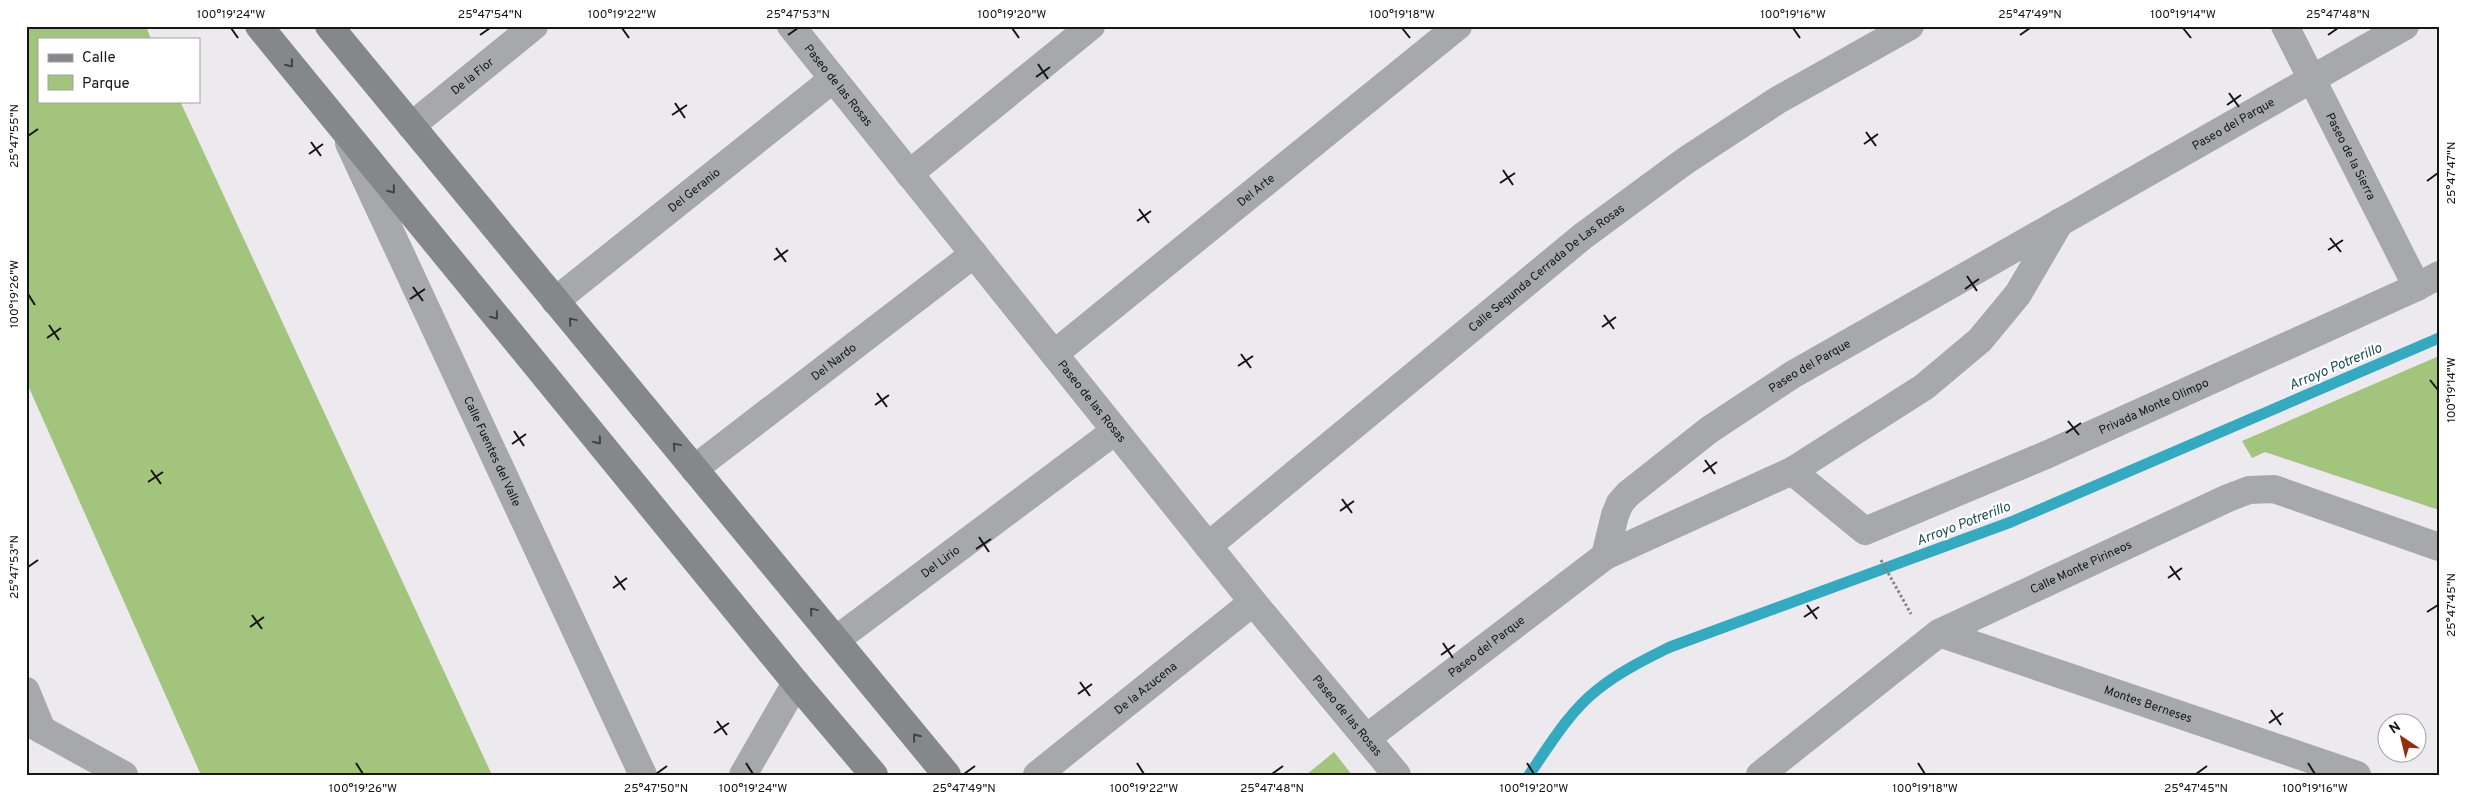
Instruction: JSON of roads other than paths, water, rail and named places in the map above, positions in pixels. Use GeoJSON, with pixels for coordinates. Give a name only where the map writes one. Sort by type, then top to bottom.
{"type":"FeatureCollection","features":[{"type":"Feature","properties":{"kind":"street"},"geometry":{"type":"LineString","coordinates":[[259,26],[796,683],[874,775]]}},
{"type":"Feature","properties":{"kind":"street"},"geometry":{"type":"LineString","coordinates":[[329,26],[694,469],[837,639],[947,775]]}},
{"type":"Feature","properties":{"kind":"street","name":"De la Flor"},"geometry":{"type":"LineString","coordinates":[[411,126],[534,26]]}},
{"type":"Feature","properties":{"kind":"street","name":"Paseo de las Rosas"},"geometry":{"type":"LineString","coordinates":[[791,26],[1252,602],[1368,737],[1397,775]]}},
{"type":"Feature","properties":{"kind":"street"},"geometry":{"type":"LineString","coordinates":[[909,174],[1091,26]]}},
{"type":"Feature","properties":{"kind":"street","name":"Del Arte"},"geometry":{"type":"LineString","coordinates":[[1054,354],[1458,26]]}},
{"type":"Feature","properties":{"kind":"street","name":"Calle Segunda Cerrada De Las Rosas"},"geometry":{"type":"LineString","coordinates":[[1208,546],[1598,224],[1685,161],[1778,100],[1910,26]]}},
{"type":"Feature","properties":{"kind":"street","name":"Paseo de la Sierra"},"geometry":{"type":"LineString","coordinates":[[2285,26],[2428,281]]}},
{"type":"Feature","properties":{"kind":"street","name":"Paseo del Parque"},"geometry":{"type":"LineString","coordinates":[[1605,556],[1620,502],[1648,476],[1709,430],[1792,375],[2405,26]]}},
{"type":"Feature","properties":{"kind":"street","name":"Del Geranio"},"geometry":{"type":"LineString","coordinates":[[555,301],[833,79]]}},
{"type":"Feature","properties":{"kind":"street","name":"Calle Fuentes del Valle"},"geometry":{"type":"LineString","coordinates":[[342,128],[643,775]]}},
{"type":"Feature","properties":{"kind":"street","name":"Paseo del Parque"},"geometry":{"type":"LineString","coordinates":[[1368,737],[1605,556],[1792,471],[1924,387],[1980,340],[2018,294],[2060,221]]}},
{"type":"Feature","properties":{"kind":"street","name":"Del Nardo"},"geometry":{"type":"LineString","coordinates":[[694,469],[974,254]]}},
{"type":"Feature","properties":{"kind":"street","name":"Privada Monte Olimpo"},"geometry":{"type":"LineString","coordinates":[[1792,471],[1865,531],[2046,455],[2428,281]]}},
{"type":"Feature","properties":{"kind":"street","name":"Del Lirio"},"geometry":{"type":"LineString","coordinates":[[837,639],[1115,431]]}},
{"type":"Feature","properties":{"kind":"street","name":"Calle Monte Pirineos"},"geometry":{"type":"LineString","coordinates":[[1760,775],[1939,633],[2228,498],[2249,490],[2274,489],[2439,547]]}},
{"type":"Feature","properties":{"kind":"street","name":"De la Azucena"},"geometry":{"type":"LineString","coordinates":[[1037,775],[1252,602]]}},
{"type":"Feature","properties":{"kind":"street","name":"Montes Berneses"},"geometry":{"type":"LineString","coordinates":[[1939,633],[2357,775]]}},
{"type":"Feature","properties":{"kind":"street"},"geometry":{"type":"LineString","coordinates":[[743,775],[796,683]]}},
{"type":"Feature","properties":{"kind":"street"},"geometry":{"type":"LineString","coordinates":[[26,691],[34,725],[124,775]]}},
{"type":"Feature","properties":{"kind":"waterway","name":"Arroyo Potrerillo"},"geometry":{"type":"LineString","coordinates":[[1529,775],[1577,708],[1605,684],[1623,672],[1670,647],[2011,522],[2439,338]]}}]}
